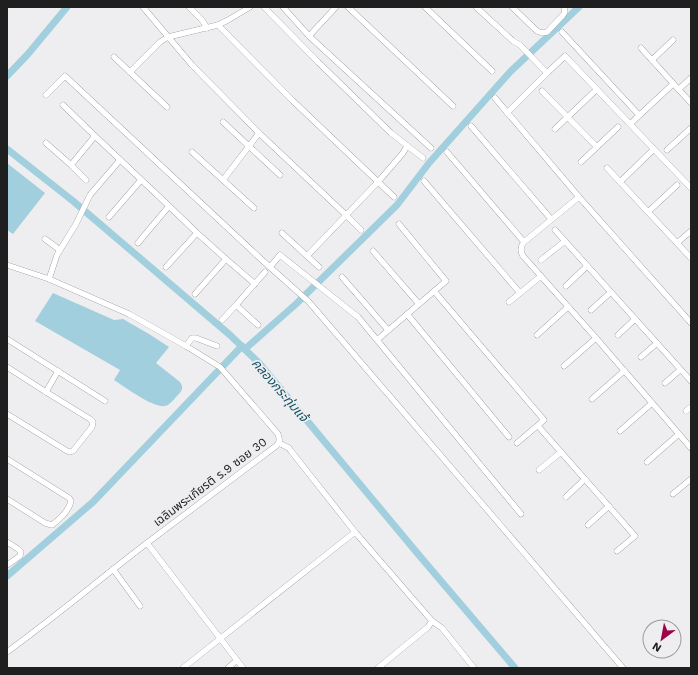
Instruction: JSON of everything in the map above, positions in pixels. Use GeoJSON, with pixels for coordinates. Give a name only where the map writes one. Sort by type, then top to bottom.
{"type":"FeatureCollection","features":[{"type":"Feature","properties":{"kind":"street"},"geometry":{"type":"LineString","coordinates":[[143,7],[192,65],[259,133],[361,230]]}},
{"type":"Feature","properties":{"kind":"street"},"geometry":{"type":"LineString","coordinates":[[189,7],[202,20],[207,28]]}},
{"type":"Feature","properties":{"kind":"street"},"geometry":{"type":"LineString","coordinates":[[130,72],[160,42],[168,37],[218,25],[250,7]]}},
{"type":"Feature","properties":{"kind":"street"},"geometry":{"type":"LineString","coordinates":[[264,7],[385,128],[423,158]]}},
{"type":"Feature","properties":{"kind":"street"},"geometry":{"type":"LineString","coordinates":[[283,7],[309,36],[431,148]]}},
{"type":"Feature","properties":{"kind":"street"},"geometry":{"type":"LineString","coordinates":[[309,36],[336,7]]}},
{"type":"Feature","properties":{"kind":"street"},"geometry":{"type":"LineString","coordinates":[[348,7],[453,106]]}},
{"type":"Feature","properties":{"kind":"street"},"geometry":{"type":"LineString","coordinates":[[425,7],[492,71]]}},
{"type":"Feature","properties":{"kind":"street"},"geometry":{"type":"LineString","coordinates":[[476,7],[513,41],[520,45],[547,73]]}},
{"type":"Feature","properties":{"kind":"street"},"geometry":{"type":"LineString","coordinates":[[512,7],[537,31],[542,33],[547,32],[563,15],[565,12],[564,7]]}},
{"type":"Feature","properties":{"kind":"street"},"geometry":{"type":"LineString","coordinates":[[218,25],[292,100],[394,197]]}},
{"type":"Feature","properties":{"kind":"street"},"geometry":{"type":"LineString","coordinates":[[562,32],[640,115]]}},
{"type":"Feature","properties":{"kind":"street"},"geometry":{"type":"LineString","coordinates":[[652,60],[673,40]]}},
{"type":"Feature","properties":{"kind":"street"},"geometry":{"type":"LineString","coordinates":[[641,48],[691,103]]}},
{"type":"Feature","properties":{"kind":"street"},"geometry":{"type":"LineString","coordinates":[[507,112],[565,56],[691,188]]}},
{"type":"Feature","properties":{"kind":"street"},"geometry":{"type":"LineString","coordinates":[[114,57],[167,107]]}},
{"type":"Feature","properties":{"kind":"street"},"geometry":{"type":"LineString","coordinates":[[46,95],[65,76],[309,302],[623,668]]}},
{"type":"Feature","properties":{"kind":"street"},"geometry":{"type":"LineString","coordinates":[[678,89],[691,78]]}},
{"type":"Feature","properties":{"kind":"street"},"geometry":{"type":"LineString","coordinates":[[630,124],[673,84]]}},
{"type":"Feature","properties":{"kind":"street"},"geometry":{"type":"LineString","coordinates":[[555,129],[596,90]]}},
{"type":"Feature","properties":{"kind":"street"},"geometry":{"type":"LineString","coordinates":[[542,91],[597,147]]}},
{"type":"Feature","properties":{"kind":"street"},"geometry":{"type":"LineString","coordinates":[[495,98],[579,197],[691,323]]}},
{"type":"Feature","properties":{"kind":"street"},"geometry":{"type":"LineString","coordinates":[[63,104],[197,233],[255,284]]}},
{"type":"Feature","properties":{"kind":"street"},"geometry":{"type":"LineString","coordinates":[[223,122],[280,175]]}},
{"type":"Feature","properties":{"kind":"street"},"geometry":{"type":"LineString","coordinates":[[471,126],[551,219]]}},
{"type":"Feature","properties":{"kind":"street"},"geometry":{"type":"LineString","coordinates":[[581,162],[618,127]]}},
{"type":"Feature","properties":{"kind":"street"},"geometry":{"type":"LineString","coordinates":[[667,150],[691,128]]}},
{"type":"Feature","properties":{"kind":"street"},"geometry":{"type":"LineString","coordinates":[[223,180],[259,133]]}},
{"type":"Feature","properties":{"kind":"street"},"geometry":{"type":"LineString","coordinates":[[71,165],[95,136]]}},
{"type":"Feature","properties":{"kind":"street"},"geometry":{"type":"LineString","coordinates":[[46,144],[86,180]]}},
{"type":"Feature","properties":{"kind":"street"},"geometry":{"type":"LineString","coordinates":[[307,256],[378,182],[403,153],[407,146]]}},
{"type":"Feature","properties":{"kind":"street"},"geometry":{"type":"LineString","coordinates":[[620,182],[654,150]]}},
{"type":"Feature","properties":{"kind":"street"},"geometry":{"type":"LineString","coordinates":[[192,152],[254,208]]}},
{"type":"Feature","properties":{"kind":"street"},"geometry":{"type":"LineString","coordinates":[[447,152],[524,242]]}},
{"type":"Feature","properties":{"kind":"street"},"geometry":{"type":"LineString","coordinates":[[49,279],[57,255],[90,196],[120,160]]}},
{"type":"Feature","properties":{"kind":"street"},"geometry":{"type":"LineString","coordinates":[[607,168],[691,258]]}},
{"type":"Feature","properties":{"kind":"street"},"geometry":{"type":"LineString","coordinates":[[109,218],[141,180]]}},
{"type":"Feature","properties":{"kind":"street"},"geometry":{"type":"LineString","coordinates":[[424,180],[520,293]]}},
{"type":"Feature","properties":{"kind":"street"},"geometry":{"type":"LineString","coordinates":[[648,212],[677,185]]}},
{"type":"Feature","properties":{"kind":"street"},"geometry":{"type":"LineString","coordinates":[[579,197],[524,242],[521,253],[691,448]]}},
{"type":"Feature","properties":{"kind":"street"},"geometry":{"type":"LineString","coordinates":[[138,243],[169,206]]}},
{"type":"Feature","properties":{"kind":"street"},"geometry":{"type":"LineString","coordinates":[[377,340],[446,280],[399,224]]}},
{"type":"Feature","properties":{"kind":"street"},"geometry":{"type":"LineString","coordinates":[[555,230],[691,381]]}},
{"type":"Feature","properties":{"kind":"street"},"geometry":{"type":"LineString","coordinates":[[677,243],[691,231]]}},
{"type":"Feature","properties":{"kind":"street"},"geometry":{"type":"LineString","coordinates":[[166,267],[197,233]]}},
{"type":"Feature","properties":{"kind":"street"},"geometry":{"type":"LineString","coordinates":[[282,233],[319,267]]}},
{"type":"Feature","properties":{"kind":"street"},"geometry":{"type":"LineString","coordinates":[[45,239],[60,250]]}},
{"type":"Feature","properties":{"kind":"street"},"geometry":{"type":"LineString","coordinates":[[541,260],[565,241]]}},
{"type":"Feature","properties":{"kind":"street"},"geometry":{"type":"LineString","coordinates":[[373,252],[418,304]]}},
{"type":"Feature","properties":{"kind":"street"},"geometry":{"type":"LineString","coordinates":[[270,267],[280,255],[358,317],[521,514]]}},
{"type":"Feature","properties":{"kind":"street"},"geometry":{"type":"LineString","coordinates":[[195,294],[226,259]]}},
{"type":"Feature","properties":{"kind":"street","name":"เฉลิมพระเกียรติ ร.9 ซอย 30"},"geometry":{"type":"LineString","coordinates":[[7,265],[49,279],[129,314],[220,367],[278,434],[280,439],[276,446],[113,569],[7,652]]}},
{"type":"Feature","properties":{"kind":"street"},"geometry":{"type":"LineString","coordinates":[[566,286],[587,266]]}},
{"type":"Feature","properties":{"kind":"street"},"geometry":{"type":"LineString","coordinates":[[222,320],[265,272]]}},
{"type":"Feature","properties":{"kind":"street"},"geometry":{"type":"LineString","coordinates":[[509,302],[541,276]]}},
{"type":"Feature","properties":{"kind":"street"},"geometry":{"type":"LineString","coordinates":[[342,277],[388,330]]}},
{"type":"Feature","properties":{"kind":"street"},"geometry":{"type":"LineString","coordinates":[[434,291],[544,420],[517,444]]}},
{"type":"Feature","properties":{"kind":"street"},"geometry":{"type":"LineString","coordinates":[[591,310],[611,292]]}},
{"type":"Feature","properties":{"kind":"street"},"geometry":{"type":"LineString","coordinates":[[236,306],[258,325]]}},
{"type":"Feature","properties":{"kind":"street"},"geometry":{"type":"LineString","coordinates":[[537,335],[568,307]]}},
{"type":"Feature","properties":{"kind":"street"},"geometry":{"type":"LineString","coordinates":[[407,314],[509,438]]}},
{"type":"Feature","properties":{"kind":"street"},"geometry":{"type":"LineString","coordinates":[[618,335],[635,319]]}},
{"type":"Feature","properties":{"kind":"street"},"geometry":{"type":"LineString","coordinates":[[186,346],[192,338],[196,338],[217,346]]}},
{"type":"Feature","properties":{"kind":"street"},"geometry":{"type":"LineString","coordinates":[[564,366],[596,338]]}},
{"type":"Feature","properties":{"kind":"street"},"geometry":{"type":"LineString","coordinates":[[7,339],[106,401]]}},
{"type":"Feature","properties":{"kind":"street"},"geometry":{"type":"LineString","coordinates":[[641,357],[657,343]]}},
{"type":"Feature","properties":{"kind":"street"},"geometry":{"type":"LineString","coordinates":[[7,367],[93,422],[92,426],[73,451],[70,452],[7,414]]}},
{"type":"Feature","properties":{"kind":"street"},"geometry":{"type":"LineString","coordinates":[[665,383],[680,370]]}},
{"type":"Feature","properties":{"kind":"street"},"geometry":{"type":"LineString","coordinates":[[46,392],[58,371]]}},
{"type":"Feature","properties":{"kind":"street"},"geometry":{"type":"LineString","coordinates":[[592,399],[624,371]]}},
{"type":"Feature","properties":{"kind":"street"},"geometry":{"type":"LineString","coordinates":[[620,430],[652,403]]}},
{"type":"Feature","properties":{"kind":"street"},"geometry":{"type":"LineString","coordinates":[[538,426],[635,536],[617,552]]}},
{"type":"Feature","properties":{"kind":"street"},"geometry":{"type":"LineString","coordinates":[[647,462],[679,434]]}},
{"type":"Feature","properties":{"kind":"street"},"geometry":{"type":"LineString","coordinates":[[279,443],[289,448],[355,532],[432,621],[442,628],[474,668]]}},
{"type":"Feature","properties":{"kind":"street"},"geometry":{"type":"LineString","coordinates":[[539,470],[561,452]]}},
{"type":"Feature","properties":{"kind":"street"},"geometry":{"type":"LineString","coordinates":[[7,459],[69,498],[71,501],[70,507],[52,525],[45,523],[7,499]]}},
{"type":"Feature","properties":{"kind":"street"},"geometry":{"type":"LineString","coordinates":[[566,497],[585,479]]}},
{"type":"Feature","properties":{"kind":"street"},"geometry":{"type":"LineString","coordinates":[[674,494],[691,479]]}},
{"type":"Feature","properties":{"kind":"street"},"geometry":{"type":"LineString","coordinates":[[588,524],[609,506]]}},
{"type":"Feature","properties":{"kind":"street"},"geometry":{"type":"LineString","coordinates":[[183,668],[355,532]]}},
{"type":"Feature","properties":{"kind":"street"},"geometry":{"type":"LineString","coordinates":[[7,542],[21,552],[20,556],[7,565]]}},
{"type":"Feature","properties":{"kind":"street"},"geometry":{"type":"LineString","coordinates":[[147,544],[243,668]]}},
{"type":"Feature","properties":{"kind":"street"},"geometry":{"type":"LineString","coordinates":[[113,569],[140,606]]}},
{"type":"Feature","properties":{"kind":"street"},"geometry":{"type":"LineString","coordinates":[[378,668],[428,627],[432,621]]}},
{"type":"Feature","properties":{"kind":"street"},"geometry":{"type":"LineString","coordinates":[[228,668],[237,660]]}},
{"type":"Feature","properties":{"kind":"water"},"geometry":{"type":"Polygon","coordinates":[[[7,163],[45,193],[13,234],[7,230],[7,163]]]}},
{"type":"Feature","properties":{"kind":"water"},"geometry":{"type":"Polygon","coordinates":[[[53,293],[114,320],[123,319],[169,347],[156,363],[180,382],[182,389],[180,393],[165,406],[154,404],[114,380],[120,370],[35,321],[53,293]]]}},
{"type":"Feature","properties":{"kind":"waterway"},"geometry":{"type":"LineString","coordinates":[[7,76],[28,54],[67,7]]}},
{"type":"Feature","properties":{"kind":"waterway"},"geometry":{"type":"LineString","coordinates":[[245,349],[296,304],[397,205],[429,163],[510,72],[579,7]]}},
{"type":"Feature","properties":{"kind":"waterway","name":"คลองกระทุ่มแจ้"},"geometry":{"type":"LineString","coordinates":[[7,149],[73,201],[230,335],[259,363],[515,668]]}},
{"type":"Feature","properties":{"kind":"waterway"},"geometry":{"type":"LineString","coordinates":[[7,576],[93,502],[242,346]]}}]}
